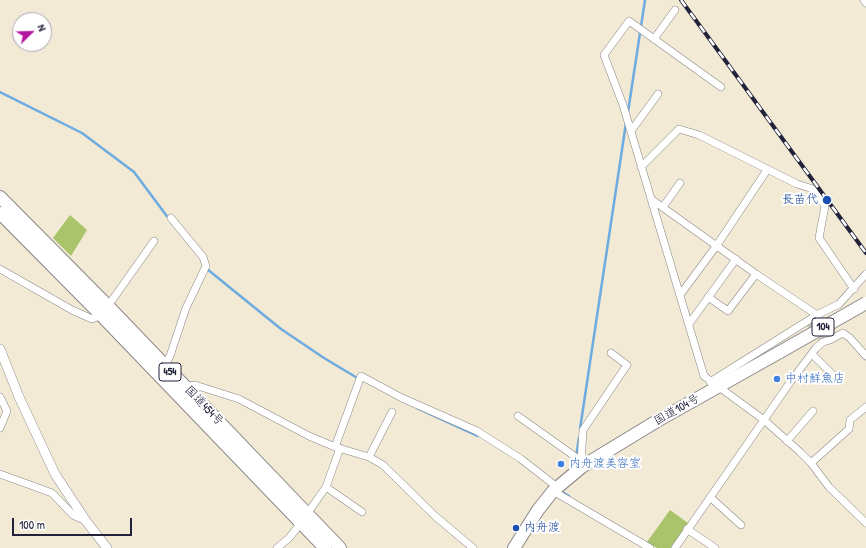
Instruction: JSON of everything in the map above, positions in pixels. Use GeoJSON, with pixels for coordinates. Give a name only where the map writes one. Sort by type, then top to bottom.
{"type":"FeatureCollection","features":[{"type":"Feature","properties":{"kind":"highway","name":"国道454号"},"geometry":{"type":"LineString","coordinates":[[0,197],[104,310],[171,390],[304,518],[340,548]]}},
{"type":"Feature","properties":{"kind":"highway","name":"国道454号"},"geometry":{"type":"LineString","coordinates":[[0,213],[185,386],[304,518],[325,548]]}},
{"type":"Feature","properties":{"kind":"highway","name":"国道104号"},"geometry":{"type":"LineString","coordinates":[[514,548],[538,510],[555,489],[582,462],[714,384],[780,352],[866,303]]}},
{"type":"Feature","properties":{"kind":"street"},"geometry":{"type":"LineString","coordinates":[[654,39],[675,10]]}},
{"type":"Feature","properties":{"kind":"street"},"geometry":{"type":"LineString","coordinates":[[721,87],[629,21],[604,55],[624,105],[641,167],[704,376],[764,420],[811,463],[829,487],[866,523]]}},
{"type":"Feature","properties":{"kind":"street"},"geometry":{"type":"LineString","coordinates":[[631,131],[658,94]]}},
{"type":"Feature","properties":{"kind":"street"},"geometry":{"type":"LineString","coordinates":[[641,167],[679,129],[699,135],[767,170],[797,184],[813,189],[825,206],[819,238],[854,289]]}},
{"type":"Feature","properties":{"kind":"street"},"geometry":{"type":"LineString","coordinates":[[680,295],[717,245],[767,170]]}},
{"type":"Feature","properties":{"kind":"street"},"geometry":{"type":"LineString","coordinates":[[662,207],[680,183]]}},
{"type":"Feature","properties":{"kind":"street"},"geometry":{"type":"LineString","coordinates":[[651,199],[756,274],[818,315]]}},
{"type":"Feature","properties":{"kind":"street"},"geometry":{"type":"LineString","coordinates":[[160,377],[170,356],[186,308],[206,266],[203,257],[170,218]]}},
{"type":"Feature","properties":{"kind":"street"},"geometry":{"type":"LineString","coordinates":[[0,269],[72,310],[92,319],[104,310],[154,241]]}},
{"type":"Feature","properties":{"kind":"street"},"geometry":{"type":"LineString","coordinates":[[689,324],[736,259]]}},
{"type":"Feature","properties":{"kind":"street"},"geometry":{"type":"LineString","coordinates":[[708,297],[728,311],[756,274]]}},
{"type":"Feature","properties":{"kind":"street"},"geometry":{"type":"LineString","coordinates":[[714,384],[818,315],[839,304],[866,274]]}},
{"type":"Feature","properties":{"kind":"street"},"geometry":{"type":"LineString","coordinates":[[675,548],[764,420],[812,354],[823,342],[843,333],[864,351]]}},
{"type":"Feature","properties":{"kind":"street"},"geometry":{"type":"LineString","coordinates":[[0,349],[19,397],[55,474],[86,521],[107,548]]}},
{"type":"Feature","properties":{"kind":"street"},"geometry":{"type":"LineString","coordinates":[[582,462],[584,430],[627,365],[611,353]]}},
{"type":"Feature","properties":{"kind":"street"},"geometry":{"type":"LineString","coordinates":[[812,354],[833,375]]}},
{"type":"Feature","properties":{"kind":"street"},"geometry":{"type":"LineString","coordinates":[[277,548],[289,538],[326,487],[337,447],[361,376],[402,398],[477,431],[521,459],[555,489],[650,548]]}},
{"type":"Feature","properties":{"kind":"street"},"geometry":{"type":"LineString","coordinates":[[171,390],[195,384],[240,399],[269,416],[337,447],[369,457],[383,465],[435,516],[473,548]]}},
{"type":"Feature","properties":{"kind":"street"},"geometry":{"type":"LineString","coordinates":[[0,397],[7,411],[0,428]]}},
{"type":"Feature","properties":{"kind":"street"},"geometry":{"type":"LineString","coordinates":[[811,463],[849,429],[850,420],[866,407]]}},
{"type":"Feature","properties":{"kind":"street"},"geometry":{"type":"LineString","coordinates":[[787,441],[813,411]]}},
{"type":"Feature","properties":{"kind":"street"},"geometry":{"type":"LineString","coordinates":[[369,457],[392,412]]}},
{"type":"Feature","properties":{"kind":"street"},"geometry":{"type":"LineString","coordinates":[[518,416],[582,462]]}},
{"type":"Feature","properties":{"kind":"street"},"geometry":{"type":"LineString","coordinates":[[0,474],[52,493],[73,515],[86,521]]}},
{"type":"Feature","properties":{"kind":"street"},"geometry":{"type":"LineString","coordinates":[[326,487],[362,512]]}},
{"type":"Feature","properties":{"kind":"street"},"geometry":{"type":"LineString","coordinates":[[710,497],[741,525]]}},
{"type":"Feature","properties":{"kind":"street"},"geometry":{"type":"LineString","coordinates":[[687,530],[715,548]]}},
{"type":"Feature","properties":{"kind":"green space"},"geometry":{"type":"Polygon","coordinates":[[[70,215],[87,230],[71,256],[53,238],[70,215]]]}},
{"type":"Feature","properties":{"kind":"green space"},"geometry":{"type":"Polygon","coordinates":[[[670,510],[688,523],[671,548],[657,548],[647,542],[670,510]]]}},
{"type":"Feature","properties":{"kind":"waterway"},"geometry":{"type":"LineString","coordinates":[[628,112],[645,0]]}},
{"type":"Feature","properties":{"kind":"waterway"},"geometry":{"type":"LineString","coordinates":[[0,92],[82,133],[134,172],[169,219]]}},
{"type":"Feature","properties":{"kind":"waterway"},"geometry":{"type":"LineString","coordinates":[[580,429],[626,123]]}},
{"type":"Feature","properties":{"kind":"waterway"},"geometry":{"type":"LineString","coordinates":[[207,269],[281,329],[324,358],[359,379]]}},
{"type":"Feature","properties":{"kind":"waterway"},"geometry":{"type":"LineString","coordinates":[[417,408],[478,436]]}},
{"type":"Feature","properties":{"kind":"waterway"},"geometry":{"type":"LineString","coordinates":[[575,463],[579,438]]}},
{"type":"Feature","properties":{"kind":"waterway"},"geometry":{"type":"LineString","coordinates":[[559,490],[569,496]]}},
{"type":"Feature","properties":{"kind":"tunnel"},"geometry":{"type":"LineString","coordinates":[[808,321],[823,342]]}},
{"type":"Feature","properties":{"kind":"railway"},"geometry":{"type":"LineString","coordinates":[[681,0],[866,253]]}},
{"type":"Feature","properties":{"kind":"place","name":"長苗代"},"geometry":{"type":"Point","coordinates":[827,200]}},
{"type":"Feature","properties":{"kind":"place","name":"中村鮮魚店"},"geometry":{"type":"Point","coordinates":[777,379]}},
{"type":"Feature","properties":{"kind":"place","name":"内舟渡美容室"},"geometry":{"type":"Point","coordinates":[561,464]}},
{"type":"Feature","properties":{"kind":"place","name":"内舟渡"},"geometry":{"type":"Point","coordinates":[516,528]}}]}
